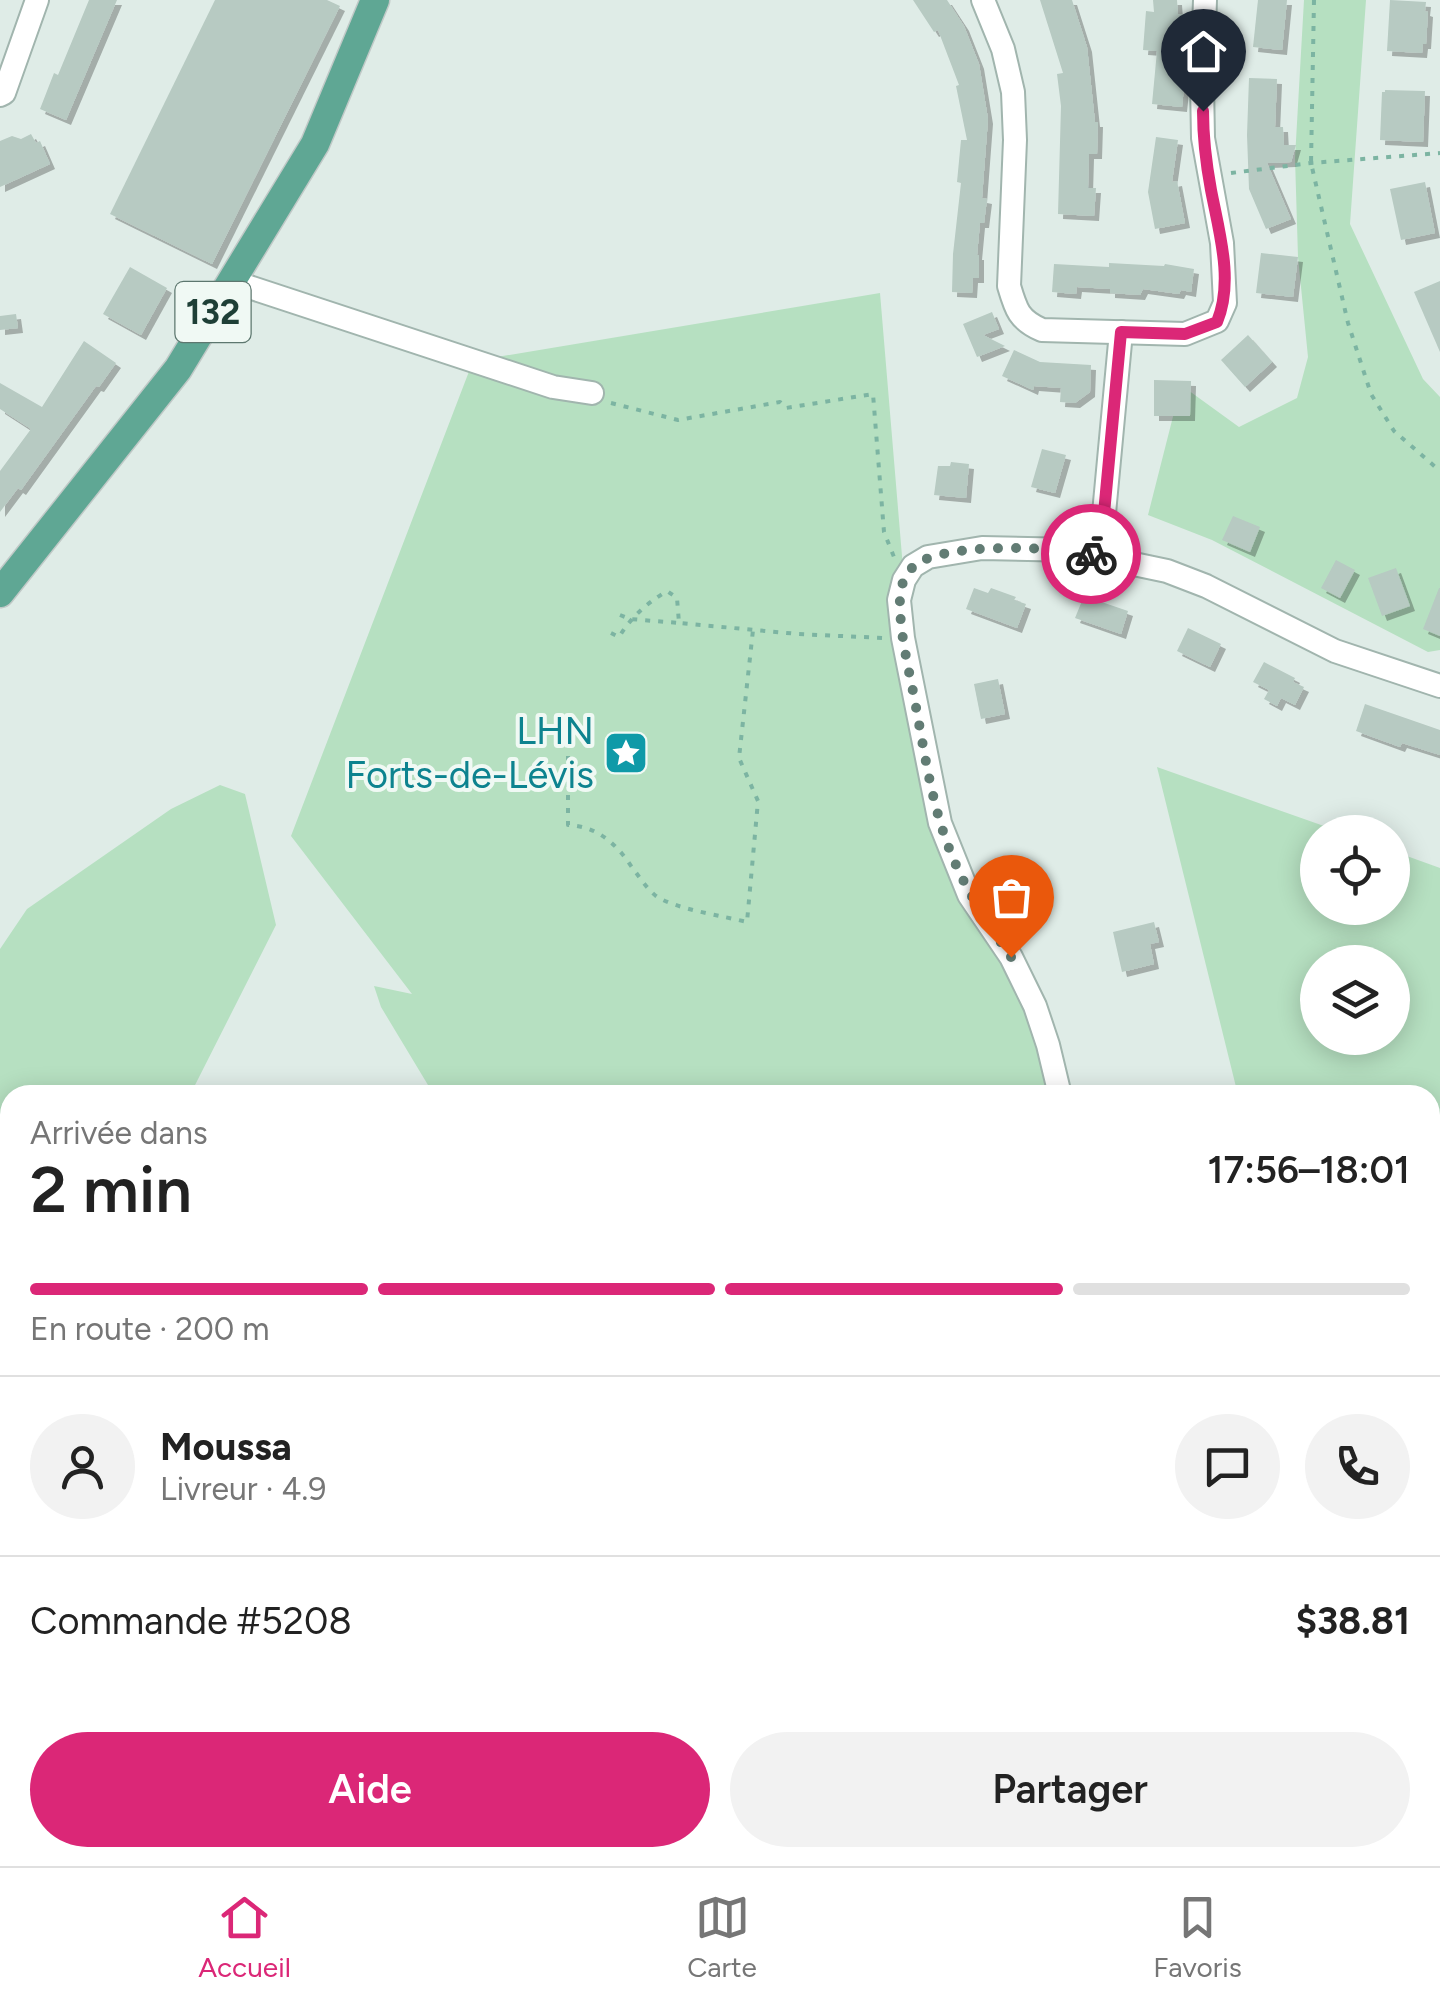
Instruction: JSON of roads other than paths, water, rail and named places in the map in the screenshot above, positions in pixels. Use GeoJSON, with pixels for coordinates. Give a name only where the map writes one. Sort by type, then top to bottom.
{"type":"FeatureCollection","features":[{"type":"Feature","properties":{"kind":"main road","name":"132"},"geometry":{"type":"LineString","coordinates":[[0,593],[178,369],[315,144],[375,0]]}},
{"type":"Feature","properties":{"kind":"street"},"geometry":{"type":"LineString","coordinates":[[0,96],[37,0]]}},
{"type":"Feature","properties":{"kind":"street"},"geometry":{"type":"LineString","coordinates":[[983,0],[1003,49],[1013,92],[1009,286],[1016,309],[1028,324],[1042,330],[1185,334],[1217,322],[1225,303],[1204,138],[1205,0]]}},
{"type":"Feature","properties":{"kind":"street"},"geometry":{"type":"LineString","coordinates":[[232,281],[553,388],[592,393]]}},
{"type":"Feature","properties":{"kind":"street"},"geometry":{"type":"LineString","coordinates":[[1100,556],[1121,332]]}},
{"type":"Feature","properties":{"kind":"street"},"geometry":{"type":"LineString","coordinates":[[1058,1085],[1035,1006],[1011,957],[970,895],[940,823],[899,600],[913,566],[928,557],[982,548],[1075,550],[1167,571],[1206,586],[1335,651],[1440,686]]}},
{"type":"Feature","properties":{"kind":"place","name":"LHN Forts-de-Lévis"},"geometry":{"type":"Point","coordinates":[626,753]}}]}
